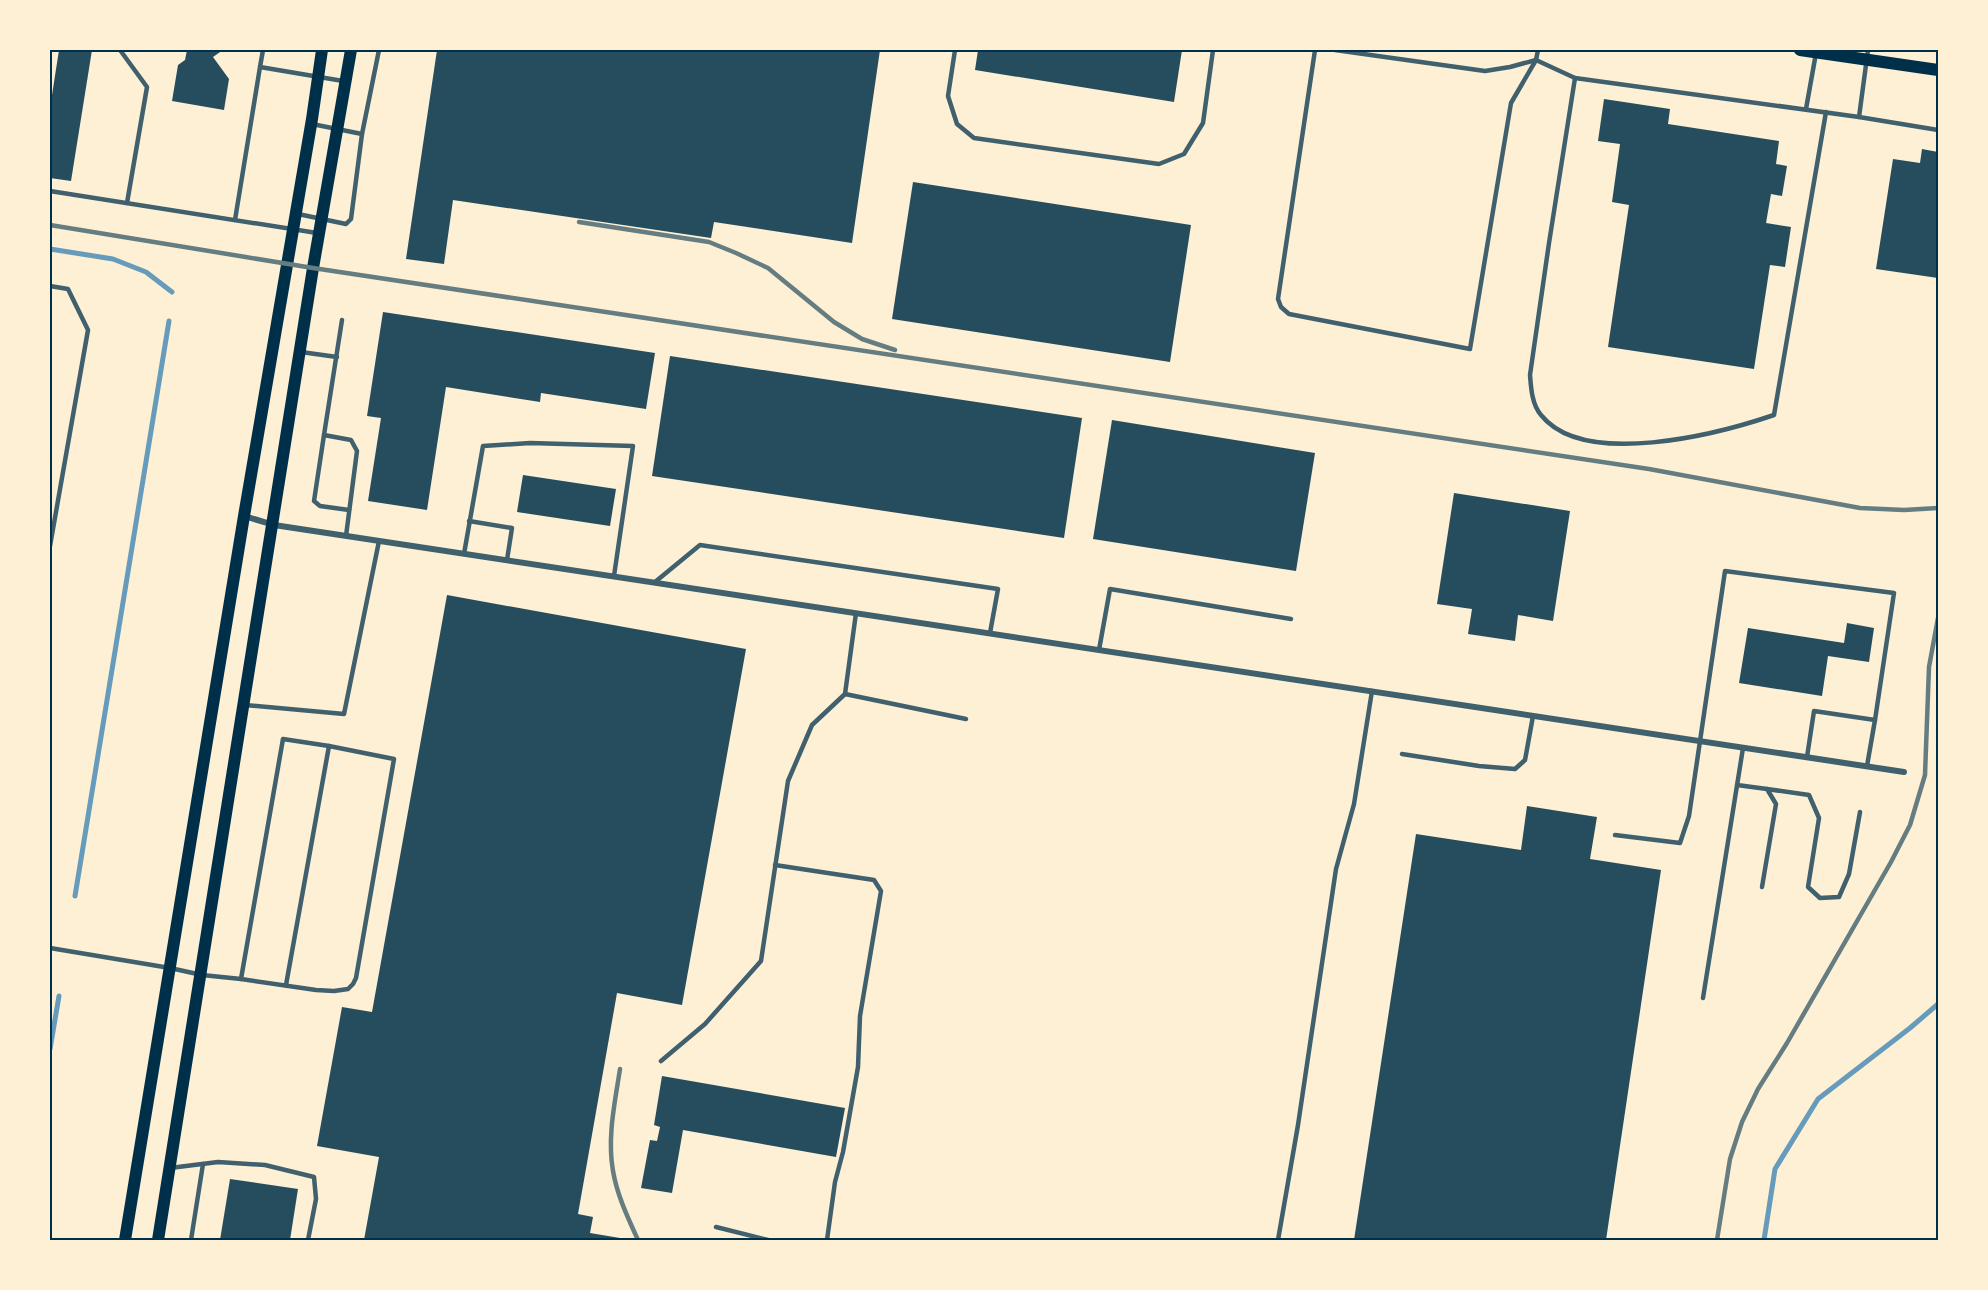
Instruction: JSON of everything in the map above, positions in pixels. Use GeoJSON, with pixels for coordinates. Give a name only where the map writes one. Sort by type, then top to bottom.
{"type":"FeatureCollection","features":[{"type":"Feature","properties":{"kind":"main road"},"geometry":{"type":"LineString","coordinates":[[125,1240],[322,50]]}},
{"type":"Feature","properties":{"kind":"main road"},"geometry":{"type":"LineString","coordinates":[[158,1240],[274,525],[313,268],[351,50]]}},
{"type":"Feature","properties":{"kind":"main road"},"geometry":{"type":"LineString","coordinates":[[1800,50],[1868,55],[1938,70]]}},
{"type":"Feature","properties":{"kind":"street"},"geometry":{"type":"LineString","coordinates":[[244,516],[274,525],[1904,772]]}},
{"type":"Feature","properties":{"kind":"lane"},"geometry":{"type":"LineString","coordinates":[[120,50],[147,87],[127,203]]}},
{"type":"Feature","properties":{"kind":"lane"},"geometry":{"type":"LineString","coordinates":[[235,220],[263,50]]}},
{"type":"Feature","properties":{"kind":"lane"},"geometry":{"type":"LineString","coordinates":[[296,214],[346,224],[351,219],[362,134],[379,50]]}},
{"type":"Feature","properties":{"kind":"lane"},"geometry":{"type":"LineString","coordinates":[[955,50],[948,96],[957,124],[975,138],[1159,164],[1184,153],[1203,123],[1213,50]]}},
{"type":"Feature","properties":{"kind":"lane"},"geometry":{"type":"LineString","coordinates":[[1314,50],[1278,299],[1281,307],[1289,314],[1470,350],[1511,103],[1536,60],[1538,50]]}},
{"type":"Feature","properties":{"kind":"lane"},"geometry":{"type":"LineString","coordinates":[[1335,50],[1485,71],[1536,60],[1575,78],[1826,112],[1938,130]]}},
{"type":"Feature","properties":{"kind":"lane"},"geometry":{"type":"LineString","coordinates":[[1806,110],[1816,52]]}},
{"type":"Feature","properties":{"kind":"lane"},"geometry":{"type":"LineString","coordinates":[[1859,117],[1868,55]]}},
{"type":"Feature","properties":{"kind":"lane"},"geometry":{"type":"LineString","coordinates":[[260,67],[346,81]]}},
{"type":"Feature","properties":{"kind":"lane"},"geometry":{"type":"LineString","coordinates":[[1575,78],[1530,375],[1532,394],[1540,414],[1560,431],[1596,442],[1675,441],[1720,432],[1774,415],[1826,112]]}},
{"type":"Feature","properties":{"kind":"lane"},"geometry":{"type":"LineString","coordinates":[[311,124],[362,134]]}},
{"type":"Feature","properties":{"kind":"lane"},"geometry":{"type":"LineString","coordinates":[[50,191],[320,234]]}},
{"type":"Feature","properties":{"kind":"lane"},"geometry":{"type":"LineString","coordinates":[[50,286],[68,289],[88,330],[50,546]]}},
{"type":"Feature","properties":{"kind":"lane"},"geometry":{"type":"LineString","coordinates":[[342,320],[314,501],[320,506],[349,510]]}},
{"type":"Feature","properties":{"kind":"lane"},"geometry":{"type":"LineString","coordinates":[[300,352],[337,357]]}},
{"type":"Feature","properties":{"kind":"lane"},"geometry":{"type":"LineString","coordinates":[[324,435],[351,440],[357,451],[346,536]]}},
{"type":"Feature","properties":{"kind":"lane"},"geometry":{"type":"LineString","coordinates":[[464,554],[483,446],[530,443],[633,446],[614,576]]}},
{"type":"Feature","properties":{"kind":"lane"},"geometry":{"type":"LineString","coordinates":[[469,521],[512,528],[507,560]]}},
{"type":"Feature","properties":{"kind":"lane"},"geometry":{"type":"LineString","coordinates":[[245,705],[344,714],[379,541]]}},
{"type":"Feature","properties":{"kind":"lane"},"geometry":{"type":"LineString","coordinates":[[655,582],[700,545],[998,589],[990,633]]}},
{"type":"Feature","properties":{"kind":"lane"},"geometry":{"type":"LineString","coordinates":[[1615,835],[1680,843],[1689,816],[1725,571],[1894,593],[1867,766]]}},
{"type":"Feature","properties":{"kind":"lane"},"geometry":{"type":"LineString","coordinates":[[1099,650],[1110,589],[1292,619]]}},
{"type":"Feature","properties":{"kind":"lane"},"geometry":{"type":"LineString","coordinates":[[661,1061],[705,1024],[761,961],[788,781],[812,725],[845,694],[856,613]]}},
{"type":"Feature","properties":{"kind":"lane"},"geometry":{"type":"LineString","coordinates":[[1278,1240],[1293,1158],[1336,869],[1354,804],[1372,692]]}},
{"type":"Feature","properties":{"kind":"lane"},"geometry":{"type":"LineString","coordinates":[[845,694],[966,718]]}},
{"type":"Feature","properties":{"kind":"lane"},"geometry":{"type":"LineString","coordinates":[[1807,758],[1814,711],[1875,720]]}},
{"type":"Feature","properties":{"kind":"lane"},"geometry":{"type":"LineString","coordinates":[[1402,754],[1515,769],[1525,760],[1533,716]]}},
{"type":"Feature","properties":{"kind":"lane"},"geometry":{"type":"LineString","coordinates":[[50,948],[202,975],[334,991],[348,989],[356,978],[394,759],[283,739],[241,979]]}},
{"type":"Feature","properties":{"kind":"lane"},"geometry":{"type":"LineString","coordinates":[[286,985],[329,746]]}},
{"type":"Feature","properties":{"kind":"lane"},"geometry":{"type":"LineString","coordinates":[[1703,998],[1743,748]]}},
{"type":"Feature","properties":{"kind":"lane"},"geometry":{"type":"LineString","coordinates":[[1737,785],[1809,795],[1819,818],[1808,887],[1820,898],[1839,897],[1849,874],[1860,812]]}},
{"type":"Feature","properties":{"kind":"lane"},"geometry":{"type":"LineString","coordinates":[[1762,887],[1776,804],[1767,789]]}},
{"type":"Feature","properties":{"kind":"lane"},"geometry":{"type":"LineString","coordinates":[[775,865],[874,880],[881,891],[860,1017],[858,1067],[843,1152],[835,1182],[827,1240]]}},
{"type":"Feature","properties":{"kind":"lane"},"geometry":{"type":"LineString","coordinates":[[170,1168],[218,1162],[265,1165],[314,1177],[316,1198],[308,1240]]}},
{"type":"Feature","properties":{"kind":"lane"},"geometry":{"type":"LineString","coordinates":[[191,1240],[203,1164]]}},
{"type":"Feature","properties":{"kind":"lane"},"geometry":{"type":"LineString","coordinates":[[716,1227],[768,1240]]}},
{"type":"Feature","properties":{"kind":"building"},"geometry":{"type":"Polygon","coordinates":[[[59,50],[92,50],[71,181],[50,178],[50,108],[59,50]]]}},
{"type":"Feature","properties":{"kind":"building"},"geometry":{"type":"Polygon","coordinates":[[[187,50],[223,50],[213,57],[229,79],[224,110],[172,101],[178,65],[185,60],[187,50]]]}},
{"type":"Feature","properties":{"kind":"building"},"geometry":{"type":"Polygon","coordinates":[[[437,50],[880,50],[852,243],[714,222],[711,238],[453,200],[444,264],[406,259],[437,50]]]}},
{"type":"Feature","properties":{"kind":"building"},"geometry":{"type":"Polygon","coordinates":[[[978,50],[1182,50],[1174,102],[975,70],[978,50]]]}},
{"type":"Feature","properties":{"kind":"building"},"geometry":{"type":"Polygon","coordinates":[[[1604,99],[1670,109],[1668,124],[1779,141],[1776,164],[1787,166],[1782,196],[1771,194],[1766,223],[1791,227],[1785,267],[1770,265],[1754,369],[1608,347],[1629,205],[1612,202],[1620,144],[1598,141],[1604,99]]]}},
{"type":"Feature","properties":{"kind":"building"},"geometry":{"type":"Polygon","coordinates":[[[1922,149],[1938,152],[1938,278],[1876,269],[1893,159],[1920,163],[1922,149]]]}},
{"type":"Feature","properties":{"kind":"building"},"geometry":{"type":"Polygon","coordinates":[[[913,182],[1191,225],[1170,362],[892,319],[913,182]]]}},
{"type":"Feature","properties":{"kind":"building"},"geometry":{"type":"Polygon","coordinates":[[[383,312],[655,353],[646,409],[541,393],[540,402],[446,387],[427,510],[368,501],[381,418],[367,416],[383,312]]]}},
{"type":"Feature","properties":{"kind":"building"},"geometry":{"type":"Polygon","coordinates":[[[670,356],[1082,418],[1064,538],[652,476],[670,356]]]}},
{"type":"Feature","properties":{"kind":"building"},"geometry":{"type":"Polygon","coordinates":[[[1112,420],[1315,453],[1296,571],[1093,539],[1112,420]]]}},
{"type":"Feature","properties":{"kind":"building"},"geometry":{"type":"Polygon","coordinates":[[[523,475],[616,489],[610,526],[517,512],[523,475]]]}},
{"type":"Feature","properties":{"kind":"building"},"geometry":{"type":"Polygon","coordinates":[[[1454,493],[1570,511],[1553,621],[1518,615],[1515,641],[1468,634],[1472,609],[1437,604],[1454,493]]]}},
{"type":"Feature","properties":{"kind":"building"},"geometry":{"type":"Polygon","coordinates":[[[447,595],[746,649],[682,1005],[617,993],[578,1214],[593,1217],[590,1233],[620,1238],[619,1240],[364,1240],[379,1157],[317,1146],[342,1007],[372,1012],[447,595]]]}},
{"type":"Feature","properties":{"kind":"building"},"geometry":{"type":"Polygon","coordinates":[[[1847,623],[1874,628],[1869,662],[1828,656],[1822,696],[1739,683],[1748,628],[1844,643],[1847,623]]]}},
{"type":"Feature","properties":{"kind":"building"},"geometry":{"type":"Polygon","coordinates":[[[1527,806],[1597,817],[1590,859],[1661,870],[1606,1240],[1354,1240],[1416,834],[1521,850],[1527,806]]]}},
{"type":"Feature","properties":{"kind":"building"},"geometry":{"type":"Polygon","coordinates":[[[662,1076],[845,1108],[836,1157],[683,1130],[672,1193],[641,1188],[650,1140],[657,1141],[660,1127],[654,1125],[662,1076]]]}},
{"type":"Feature","properties":{"kind":"building"},"geometry":{"type":"Polygon","coordinates":[[[230,1179],[298,1189],[290,1240],[220,1240],[230,1179]]]}},
{"type":"Feature","properties":{"kind":"waterway"},"geometry":{"type":"LineString","coordinates":[[50,249],[113,259],[146,272],[172,292]]}},
{"type":"Feature","properties":{"kind":"waterway"},"geometry":{"type":"LineString","coordinates":[[75,896],[169,321]]}},
{"type":"Feature","properties":{"kind":"waterway"},"geometry":{"type":"LineString","coordinates":[[50,1049],[59,996]]}},
{"type":"Feature","properties":{"kind":"waterway"},"geometry":{"type":"LineString","coordinates":[[1764,1240],[1775,1169],[1818,1099],[1938,1004]]}},
{"type":"Feature","properties":{"kind":"railway"},"geometry":{"type":"LineString","coordinates":[[579,222],[709,242],[768,268],[834,322],[862,339],[895,350]]}},
{"type":"Feature","properties":{"kind":"railway"},"geometry":{"type":"LineString","coordinates":[[50,225],[313,268],[1649,469],[1860,508],[1904,510],[1938,508]]}},
{"type":"Feature","properties":{"kind":"railway"},"geometry":{"type":"LineString","coordinates":[[1717,1240],[1730,1159],[1742,1122],[1758,1089],[1787,1043],[1910,825],[1925,775],[1929,667],[1938,618]]}},
{"type":"Feature","properties":{"kind":"railway"},"geometry":{"type":"LineString","coordinates":[[620,1069],[612,1120],[611,1158],[620,1198],[638,1240]]}}]}
